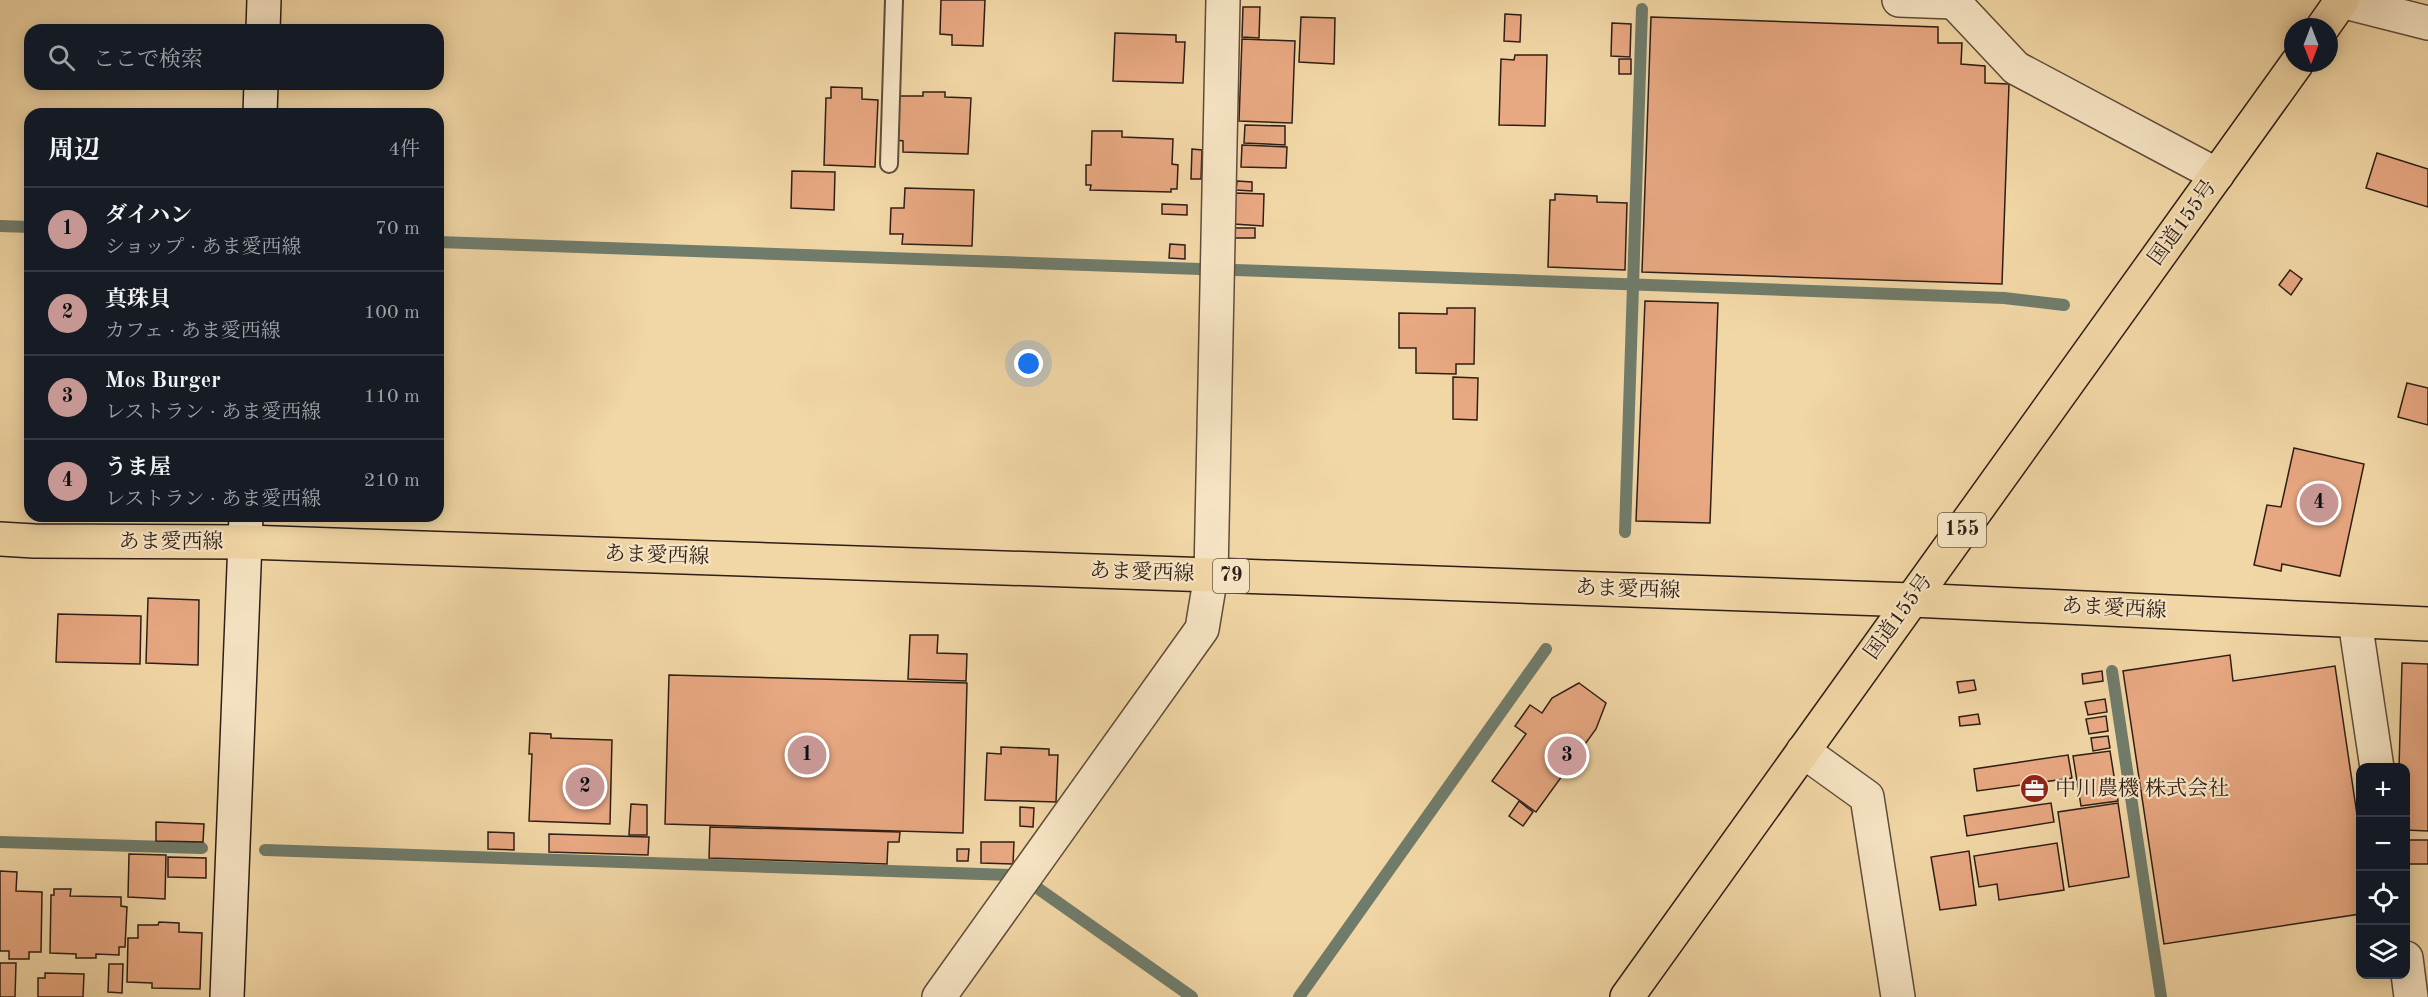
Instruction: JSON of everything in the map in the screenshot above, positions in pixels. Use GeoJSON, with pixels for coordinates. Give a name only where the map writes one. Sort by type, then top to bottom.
{"type":"FeatureCollection","features":[{"type":"Feature","properties":{"kind":"main road","name":"国道155号"},"geometry":{"type":"LineString","coordinates":[[1627,997],[2291,72]]}},
{"type":"Feature","properties":{"kind":"main road","name":"あま愛西線"},"geometry":{"type":"LineString","coordinates":[[0,539],[34,541],[246,529],[1211,575],[1911,600],[2428,624]]}},
{"type":"Feature","properties":{"kind":"street"},"geometry":{"type":"LineString","coordinates":[[263,24],[264,0]]}},
{"type":"Feature","properties":{"kind":"street"},"geometry":{"type":"LineString","coordinates":[[939,997],[1202,629],[1211,575],[1223,0]]}},
{"type":"Feature","properties":{"kind":"street"},"geometry":{"type":"LineString","coordinates":[[1899,0],[1953,1],[2016,68],[2217,176]]}},
{"type":"Feature","properties":{"kind":"street"},"geometry":{"type":"LineString","coordinates":[[2335,9],[2428,23]]}},
{"type":"Feature","properties":{"kind":"street"},"geometry":{"type":"LineString","coordinates":[[260,108],[261,90]]}},
{"type":"Feature","properties":{"kind":"street"},"geometry":{"type":"LineString","coordinates":[[227,997],[246,529]]}},
{"type":"Feature","properties":{"kind":"street"},"geometry":{"type":"LineString","coordinates":[[0,532],[34,541]]}},
{"type":"Feature","properties":{"kind":"street"},"geometry":{"type":"LineString","coordinates":[[0,548],[34,541]]}},
{"type":"Feature","properties":{"kind":"street"},"geometry":{"type":"LineString","coordinates":[[2355,621],[2376,763]]}},
{"type":"Feature","properties":{"kind":"street"},"geometry":{"type":"LineString","coordinates":[[1803,750],[1868,797],[1898,997]]}},
{"type":"Feature","properties":{"kind":"street"},"geometry":{"type":"LineString","coordinates":[[2409,979],[2411,997]]}},
{"type":"Feature","properties":{"kind":"lane"},"geometry":{"type":"LineString","coordinates":[[889,164],[894,0]]}},
{"type":"Feature","properties":{"kind":"building"},"geometry":{"type":"Polygon","coordinates":[[[941,0],[985,0],[983,46],[952,45],[952,35],[940,34],[941,0]]]}},
{"type":"Feature","properties":{"kind":"building"},"geometry":{"type":"Polygon","coordinates":[[[1243,7],[1260,7],[1259,38],[1242,37],[1243,7]]]}},
{"type":"Feature","properties":{"kind":"building"},"geometry":{"type":"Polygon","coordinates":[[[1505,14],[1521,15],[1520,42],[1504,41],[1505,14]]]}},
{"type":"Feature","properties":{"kind":"building"},"geometry":{"type":"Polygon","coordinates":[[[1301,17],[1335,18],[1334,64],[1299,62],[1301,17]]]}},
{"type":"Feature","properties":{"kind":"building"},"geometry":{"type":"Polygon","coordinates":[[[1651,17],[1938,27],[1938,43],[1962,43],[1961,64],[1985,66],[1985,83],[2009,84],[2002,284],[1642,272],[1651,17]]]}},
{"type":"Feature","properties":{"kind":"building"},"geometry":{"type":"Polygon","coordinates":[[[1612,23],[1631,24],[1630,57],[1611,56],[1612,23]]]}},
{"type":"Feature","properties":{"kind":"building"},"geometry":{"type":"Polygon","coordinates":[[[1115,33],[1176,35],[1176,42],[1185,42],[1183,83],[1113,81],[1115,33]]]}},
{"type":"Feature","properties":{"kind":"building"},"geometry":{"type":"Polygon","coordinates":[[[1242,39],[1295,41],[1292,123],[1239,121],[1242,39]]]}},
{"type":"Feature","properties":{"kind":"building"},"geometry":{"type":"Polygon","coordinates":[[[1515,55],[1547,55],[1545,126],[1499,125],[1501,59],[1514,60],[1515,55]]]}},
{"type":"Feature","properties":{"kind":"building"},"geometry":{"type":"Polygon","coordinates":[[[1619,59],[1631,59],[1631,74],[1619,74],[1619,59]]]}},
{"type":"Feature","properties":{"kind":"building"},"geometry":{"type":"Polygon","coordinates":[[[831,87],[862,88],[862,99],[878,100],[875,167],[824,165],[826,98],[831,98],[831,87]]]}},
{"type":"Feature","properties":{"kind":"building"},"geometry":{"type":"Polygon","coordinates":[[[923,92],[945,92],[945,97],[971,98],[968,154],[903,152],[903,141],[897,140],[899,96],[923,96],[923,92]]]}},
{"type":"Feature","properties":{"kind":"building"},"geometry":{"type":"Polygon","coordinates":[[[1245,125],[1285,126],[1285,145],[1244,143],[1245,125]]]}},
{"type":"Feature","properties":{"kind":"building"},"geometry":{"type":"Polygon","coordinates":[[[1092,131],[1122,131],[1122,137],[1173,139],[1172,164],[1178,165],[1177,189],[1171,189],[1171,192],[1090,190],[1091,185],[1086,185],[1086,165],[1091,165],[1092,131]]]}},
{"type":"Feature","properties":{"kind":"building"},"geometry":{"type":"Polygon","coordinates":[[[1242,145],[1287,147],[1286,168],[1241,167],[1242,145]]]}},
{"type":"Feature","properties":{"kind":"building"},"geometry":{"type":"Polygon","coordinates":[[[1192,149],[1202,150],[1201,179],[1191,179],[1192,149]]]}},
{"type":"Feature","properties":{"kind":"building"},"geometry":{"type":"Polygon","coordinates":[[[2377,153],[2428,169],[2428,207],[2366,188],[2377,153]]]}},
{"type":"Feature","properties":{"kind":"building"},"geometry":{"type":"Polygon","coordinates":[[[792,171],[835,172],[834,210],[791,208],[792,171]]]}},
{"type":"Feature","properties":{"kind":"building"},"geometry":{"type":"Polygon","coordinates":[[[1237,181],[1252,182],[1252,191],[1236,190],[1237,181]]]}},
{"type":"Feature","properties":{"kind":"building"},"geometry":{"type":"Polygon","coordinates":[[[905,188],[974,190],[972,246],[902,244],[903,234],[890,234],[891,208],[904,208],[905,188]]]}},
{"type":"Feature","properties":{"kind":"building"},"geometry":{"type":"Polygon","coordinates":[[[1235,193],[1264,194],[1263,226],[1234,224],[1235,193]]]}},
{"type":"Feature","properties":{"kind":"building"},"geometry":{"type":"Polygon","coordinates":[[[1555,194],[1597,196],[1597,202],[1627,203],[1625,270],[1548,267],[1550,200],[1555,200],[1555,194]]]}},
{"type":"Feature","properties":{"kind":"building"},"geometry":{"type":"Polygon","coordinates":[[[1162,204],[1187,205],[1187,215],[1162,214],[1162,204]]]}},
{"type":"Feature","properties":{"kind":"building"},"geometry":{"type":"Polygon","coordinates":[[[1234,228],[1255,228],[1255,238],[1234,238],[1234,228]]]}},
{"type":"Feature","properties":{"kind":"building"},"geometry":{"type":"Polygon","coordinates":[[[1170,244],[1185,245],[1185,259],[1169,258],[1170,244]]]}},
{"type":"Feature","properties":{"kind":"building"},"geometry":{"type":"Polygon","coordinates":[[[2290,270],[2302,279],[2291,295],[2279,285],[2290,270]]]}},
{"type":"Feature","properties":{"kind":"building"},"geometry":{"type":"Polygon","coordinates":[[[1645,301],[1718,303],[1710,523],[1636,521],[1645,301]]]}},
{"type":"Feature","properties":{"kind":"building"},"geometry":{"type":"Polygon","coordinates":[[[1447,308],[1475,308],[1474,364],[1456,364],[1456,374],[1416,373],[1416,348],[1399,348],[1399,313],[1447,314],[1447,308]]]}},
{"type":"Feature","properties":{"kind":"building"},"geometry":{"type":"Polygon","coordinates":[[[1453,377],[1478,378],[1477,420],[1453,419],[1453,377]]]}},
{"type":"Feature","properties":{"kind":"building"},"geometry":{"type":"Polygon","coordinates":[[[2407,383],[2428,388],[2428,425],[2398,417],[2407,383]]]}},
{"type":"Feature","properties":{"kind":"building"},"geometry":{"type":"Polygon","coordinates":[[[2294,448],[2364,464],[2340,576],[2282,564],[2281,571],[2254,565],[2267,505],[2281,507],[2294,448]]]}},
{"type":"Feature","properties":{"kind":"building"},"geometry":{"type":"Polygon","coordinates":[[[148,598],[199,600],[198,665],[146,663],[148,598]]]}},
{"type":"Feature","properties":{"kind":"building"},"geometry":{"type":"Polygon","coordinates":[[[58,614],[141,616],[140,664],[56,662],[58,614]]]}},
{"type":"Feature","properties":{"kind":"building"},"geometry":{"type":"Polygon","coordinates":[[[910,635],[938,635],[937,653],[967,654],[966,681],[908,679],[910,635]]]}},
{"type":"Feature","properties":{"kind":"building"},"geometry":{"type":"Polygon","coordinates":[[[2230,655],[2233,681],[2335,666],[2356,808],[2356,915],[2164,944],[2123,671],[2230,655]]]}},
{"type":"Feature","properties":{"kind":"building"},"geometry":{"type":"Polygon","coordinates":[[[2402,663],[2428,664],[2428,831],[2410,830],[2410,763],[2399,763],[2402,663]]]}},
{"type":"Feature","properties":{"kind":"building"},"geometry":{"type":"Polygon","coordinates":[[[2102,671],[2103,681],[2083,684],[2082,674],[2102,671]]]}},
{"type":"Feature","properties":{"kind":"building"},"geometry":{"type":"Polygon","coordinates":[[[669,675],[967,683],[963,833],[665,824],[669,675]]]}},
{"type":"Feature","properties":{"kind":"building"},"geometry":{"type":"Polygon","coordinates":[[[1974,680],[1976,690],[1959,693],[1957,682],[1974,680]]]}},
{"type":"Feature","properties":{"kind":"building"},"geometry":{"type":"Polygon","coordinates":[[[1579,683],[1606,703],[1596,729],[1536,812],[1492,781],[1526,734],[1515,726],[1530,705],[1542,713],[1552,698],[1579,683]]]}},
{"type":"Feature","properties":{"kind":"building"},"geometry":{"type":"Polygon","coordinates":[[[2105,699],[2107,712],[2088,715],[2085,702],[2105,699]]]}},
{"type":"Feature","properties":{"kind":"building"},"geometry":{"type":"Polygon","coordinates":[[[1978,714],[1980,724],[1960,726],[1959,717],[1978,714]]]}},
{"type":"Feature","properties":{"kind":"building"},"geometry":{"type":"Polygon","coordinates":[[[2106,716],[2108,731],[2089,734],[2086,719],[2106,716]]]}},
{"type":"Feature","properties":{"kind":"building"},"geometry":{"type":"Polygon","coordinates":[[[530,733],[551,734],[551,738],[612,740],[610,824],[529,821],[532,754],[529,754],[530,733]]]}},
{"type":"Feature","properties":{"kind":"building"},"geometry":{"type":"Polygon","coordinates":[[[2108,736],[2110,748],[2093,751],[2091,738],[2108,736]]]}},
{"type":"Feature","properties":{"kind":"building"},"geometry":{"type":"Polygon","coordinates":[[[1001,747],[1049,749],[1049,755],[1058,755],[1056,802],[985,800],[987,753],[1001,754],[1001,747]]]}},
{"type":"Feature","properties":{"kind":"building"},"geometry":{"type":"Polygon","coordinates":[[[2110,751],[2118,801],[2081,806],[2073,756],[2110,751]]]}},
{"type":"Feature","properties":{"kind":"building"},"geometry":{"type":"Polygon","coordinates":[[[2068,755],[2072,778],[1977,791],[1974,769],[2068,755]]]}},
{"type":"Feature","properties":{"kind":"building"},"geometry":{"type":"Polygon","coordinates":[[[1519,801],[1533,812],[1523,826],[1509,816],[1519,801]]]}},
{"type":"Feature","properties":{"kind":"building"},"geometry":{"type":"Polygon","coordinates":[[[2051,803],[2054,822],[1967,836],[1964,816],[2051,803]]]}},
{"type":"Feature","properties":{"kind":"building"},"geometry":{"type":"Polygon","coordinates":[[[2118,803],[2129,877],[2069,887],[2058,812],[2118,803]]]}},
{"type":"Feature","properties":{"kind":"building"},"geometry":{"type":"Polygon","coordinates":[[[631,804],[647,805],[647,835],[629,835],[631,804]]]}},
{"type":"Feature","properties":{"kind":"building"},"geometry":{"type":"Polygon","coordinates":[[[1020,807],[1034,808],[1033,827],[1020,826],[1020,807]]]}},
{"type":"Feature","properties":{"kind":"building"},"geometry":{"type":"Polygon","coordinates":[[[156,822],[204,824],[203,842],[156,841],[156,822]]]}},
{"type":"Feature","properties":{"kind":"building"},"geometry":{"type":"Polygon","coordinates":[[[710,827],[900,832],[899,842],[888,842],[887,864],[709,858],[710,827]]]}},
{"type":"Feature","properties":{"kind":"building"},"geometry":{"type":"Polygon","coordinates":[[[488,832],[514,833],[514,850],[488,849],[488,832]]]}},
{"type":"Feature","properties":{"kind":"building"},"geometry":{"type":"Polygon","coordinates":[[[549,834],[649,837],[648,855],[549,852],[549,834]]]}},
{"type":"Feature","properties":{"kind":"building"},"geometry":{"type":"Polygon","coordinates":[[[2410,840],[2428,840],[2428,864],[2410,864],[2410,840]]]}},
{"type":"Feature","properties":{"kind":"building"},"geometry":{"type":"Polygon","coordinates":[[[981,842],[1014,842],[1013,864],[981,863],[981,842]]]}},
{"type":"Feature","properties":{"kind":"building"},"geometry":{"type":"Polygon","coordinates":[[[2057,843],[2064,890],[1999,900],[1997,884],[1979,887],[1974,856],[2057,843]]]}},
{"type":"Feature","properties":{"kind":"building"},"geometry":{"type":"Polygon","coordinates":[[[957,849],[969,849],[968,861],[957,861],[957,849]]]}},
{"type":"Feature","properties":{"kind":"building"},"geometry":{"type":"Polygon","coordinates":[[[1969,851],[1976,905],[1940,910],[1931,857],[1969,851]]]}},
{"type":"Feature","properties":{"kind":"building"},"geometry":{"type":"Polygon","coordinates":[[[129,854],[166,855],[165,899],[128,897],[129,854]]]}},
{"type":"Feature","properties":{"kind":"building"},"geometry":{"type":"Polygon","coordinates":[[[168,857],[206,858],[206,878],[168,877],[168,857]]]}},
{"type":"Feature","properties":{"kind":"building"},"geometry":{"type":"Polygon","coordinates":[[[0,871],[17,872],[16,891],[42,892],[41,952],[29,952],[29,959],[9,959],[9,951],[0,951],[0,871]]]}},
{"type":"Feature","properties":{"kind":"building"},"geometry":{"type":"Polygon","coordinates":[[[54,889],[71,889],[70,896],[121,897],[121,906],[127,907],[125,947],[119,947],[119,955],[96,954],[96,958],[76,958],[76,954],[50,953],[51,895],[54,895],[54,889]]]}},
{"type":"Feature","properties":{"kind":"building"},"geometry":{"type":"Polygon","coordinates":[[[159,922],[179,923],[179,932],[202,933],[200,989],[152,988],[152,983],[127,982],[128,938],[138,938],[138,925],[158,925],[159,922]]]}},
{"type":"Feature","properties":{"kind":"building"},"geometry":{"type":"Polygon","coordinates":[[[0,963],[16,963],[15,997],[0,997],[0,963]]]}},
{"type":"Feature","properties":{"kind":"building"},"geometry":{"type":"Polygon","coordinates":[[[109,964],[123,964],[122,993],[108,992],[109,964]]]}},
{"type":"Feature","properties":{"kind":"building"},"geometry":{"type":"Polygon","coordinates":[[[45,973],[84,974],[83,997],[38,997],[38,978],[45,978],[45,973]]]}},
{"type":"Feature","properties":{"kind":"waterway"},"geometry":{"type":"LineString","coordinates":[[1625,532],[1642,9]]}},
{"type":"Feature","properties":{"kind":"waterway"},"geometry":{"type":"LineString","coordinates":[[0,226],[24,227]]}},
{"type":"Feature","properties":{"kind":"waterway"},"geometry":{"type":"LineString","coordinates":[[444,242],[1200,269]]}},
{"type":"Feature","properties":{"kind":"waterway"},"geometry":{"type":"LineString","coordinates":[[1235,270],[2004,298],[2064,305]]}},
{"type":"Feature","properties":{"kind":"waterway"},"geometry":{"type":"LineString","coordinates":[[1299,997],[1546,649]]}},
{"type":"Feature","properties":{"kind":"waterway"},"geometry":{"type":"LineString","coordinates":[[2112,671],[2161,997]]}},
{"type":"Feature","properties":{"kind":"waterway"},"geometry":{"type":"LineString","coordinates":[[0,842],[202,848]]}},
{"type":"Feature","properties":{"kind":"waterway"},"geometry":{"type":"LineString","coordinates":[[265,850],[1011,875]]}},
{"type":"Feature","properties":{"kind":"waterway"},"geometry":{"type":"LineString","coordinates":[[1036,887],[1192,997]]}},
{"type":"Feature","properties":{"kind":"place","name":"うま屋"},"geometry":{"type":"Point","coordinates":[2319,503]}},
{"type":"Feature","properties":{"kind":"place","name":"ダイハン"},"geometry":{"type":"Point","coordinates":[807,755]}},
{"type":"Feature","properties":{"kind":"place","name":"Mos Burger"},"geometry":{"type":"Point","coordinates":[1567,756]}},
{"type":"Feature","properties":{"kind":"place","name":"真珠貝"},"geometry":{"type":"Point","coordinates":[585,787]}},
{"type":"Feature","properties":{"kind":"place","name":"中川農機 株式会社"},"geometry":{"type":"Point","coordinates":[2034,789]}}]}
